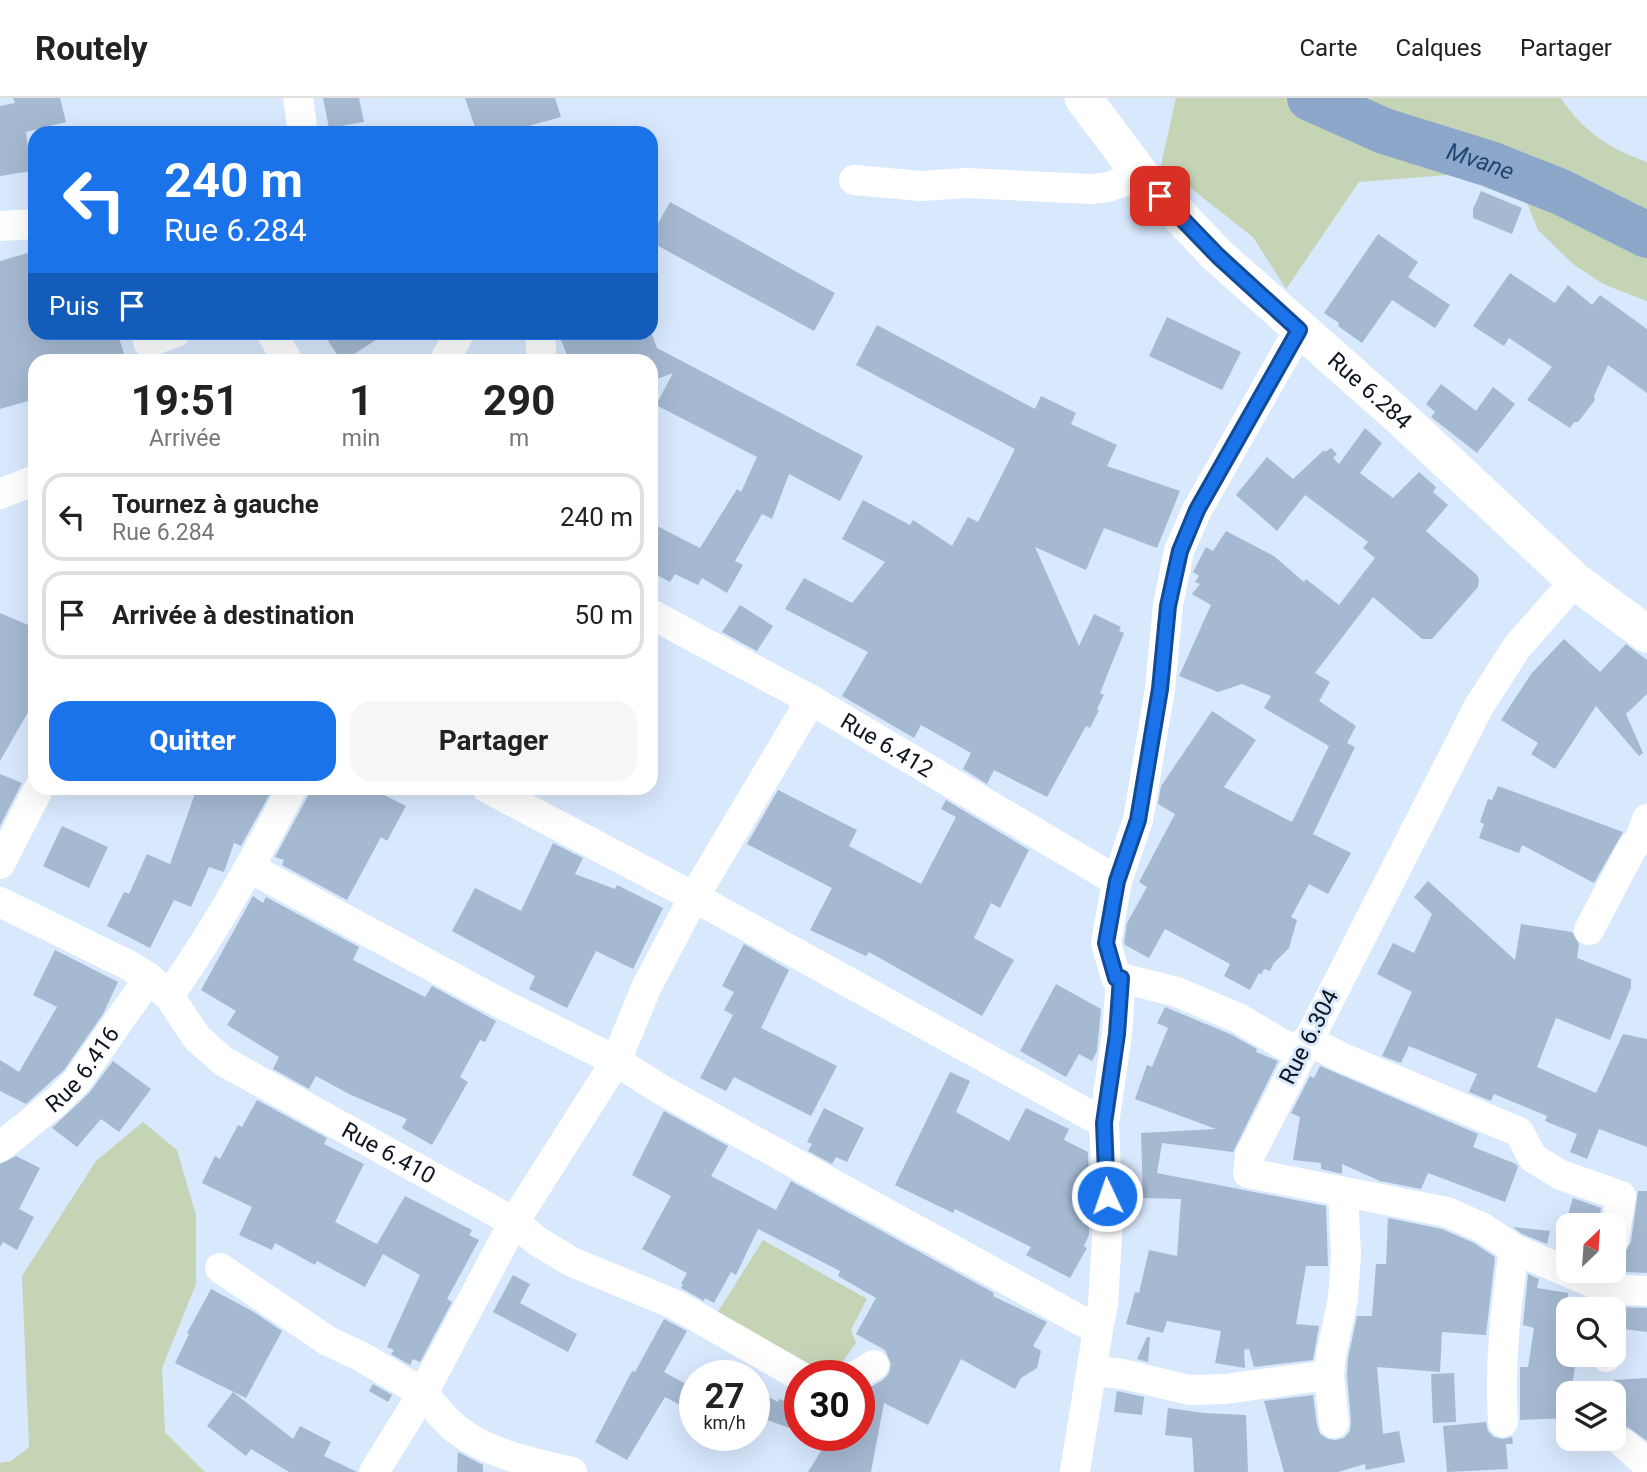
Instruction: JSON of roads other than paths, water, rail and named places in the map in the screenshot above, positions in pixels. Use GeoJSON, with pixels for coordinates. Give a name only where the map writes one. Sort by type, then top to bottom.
{"type":"FeatureCollection","features":[{"type":"Feature","properties":{"kind":"street"},"geometry":{"type":"LineString","coordinates":[[298,98],[302,126]]}},
{"type":"Feature","properties":{"kind":"street","name":"Rue 6.284"},"geometry":{"type":"LineString","coordinates":[[1083,98],[1141,176],[1218,256],[1401,418],[1575,580],[1646,632]]}},
{"type":"Feature","properties":{"kind":"street"},"geometry":{"type":"LineString","coordinates":[[854,180],[921,186],[966,183],[1091,189],[1108,187],[1141,176]]}},
{"type":"Feature","properties":{"kind":"street"},"geometry":{"type":"LineString","coordinates":[[0,226],[28,224]]}},
{"type":"Feature","properties":{"kind":"street"},"geometry":{"type":"LineString","coordinates":[[1299,330],[1197,510],[1180,551],[1168,606],[1160,689],[1138,820],[1117,881],[1106,943],[1116,978],[1177,992],[1238,1018],[1284,1045],[1305,1045],[1343,1058],[1519,1132],[1533,1158],[1561,1175],[1621,1195],[1618,1213]]}},
{"type":"Feature","properties":{"kind":"street"},"geometry":{"type":"LineString","coordinates":[[0,494],[28,483]]}},
{"type":"Feature","properties":{"kind":"street","name":"Rue 6.304"},"geometry":{"type":"LineString","coordinates":[[1575,580],[1517,647],[1479,706],[1250,1155],[1248,1173],[1447,1212],[1483,1228],[1514,1249],[1602,1297]]}},
{"type":"Feature","properties":{"kind":"street","name":"Rue 6.412"},"geometry":{"type":"LineString","coordinates":[[658,618],[811,700],[1117,881]]}},
{"type":"Feature","properties":{"kind":"street"},"geometry":{"type":"LineString","coordinates":[[374,1472],[423,1393],[514,1223],[616,1061],[647,986],[694,897],[811,700]]}},
{"type":"Feature","properties":{"kind":"street"},"geometry":{"type":"LineString","coordinates":[[0,864],[35,795]]}},
{"type":"Feature","properties":{"kind":"street","name":"Rue 6.416"},"geometry":{"type":"LineString","coordinates":[[0,1147],[57,1101],[159,987],[200,950],[250,868],[288,795]]}},
{"type":"Feature","properties":{"kind":"street"},"geometry":{"type":"LineString","coordinates":[[500,795],[694,897],[1104,1123]]}},
{"type":"Feature","properties":{"kind":"street"},"geometry":{"type":"LineString","coordinates":[[1589,930],[1639,852],[1647,819]]}},
{"type":"Feature","properties":{"kind":"street"},"geometry":{"type":"LineString","coordinates":[[250,868],[502,1004],[616,1061],[660,1089],[1098,1330]]}},
{"type":"Feature","properties":{"kind":"street","name":"Rue 6.410"},"geometry":{"type":"LineString","coordinates":[[0,902],[159,987],[197,1038],[223,1061],[514,1223],[537,1241],[572,1262],[676,1305],[784,1367]]}},
{"type":"Feature","properties":{"kind":"street"},"geometry":{"type":"LineString","coordinates":[[1075,1471],[1103,1304],[1108,1219],[1104,1123],[1117,1034],[1121,978]]}},
{"type":"Feature","properties":{"kind":"street"},"geometry":{"type":"LineString","coordinates":[[1334,1423],[1329,1375],[1343,1299],[1346,1254],[1343,1192]]}},
{"type":"Feature","properties":{"kind":"street"},"geometry":{"type":"LineString","coordinates":[[1503,1422],[1500,1380],[1514,1249]]}},
{"type":"Feature","properties":{"kind":"street"},"geometry":{"type":"LineString","coordinates":[[220,1268],[328,1341],[360,1356],[423,1393],[456,1429],[478,1443],[518,1458],[572,1472]]}},
{"type":"Feature","properties":{"kind":"street","name":"Rue 6.304"},"geometry":{"type":"LineString","coordinates":[[1616,1297],[1647,1291]]}},
{"type":"Feature","properties":{"kind":"street"},"geometry":{"type":"LineString","coordinates":[[1093,1371],[1123,1374],[1189,1390],[1225,1389],[1329,1375]]}},
{"type":"Feature","properties":{"kind":"street"},"geometry":{"type":"LineString","coordinates":[[1626,1446],[1647,1464]]}},
{"type":"Feature","properties":{"kind":"waterway","name":"Mvane"},"geometry":{"type":"LineString","coordinates":[[1310,98],[1384,131],[1490,164],[1561,192],[1647,235]]}}]}
